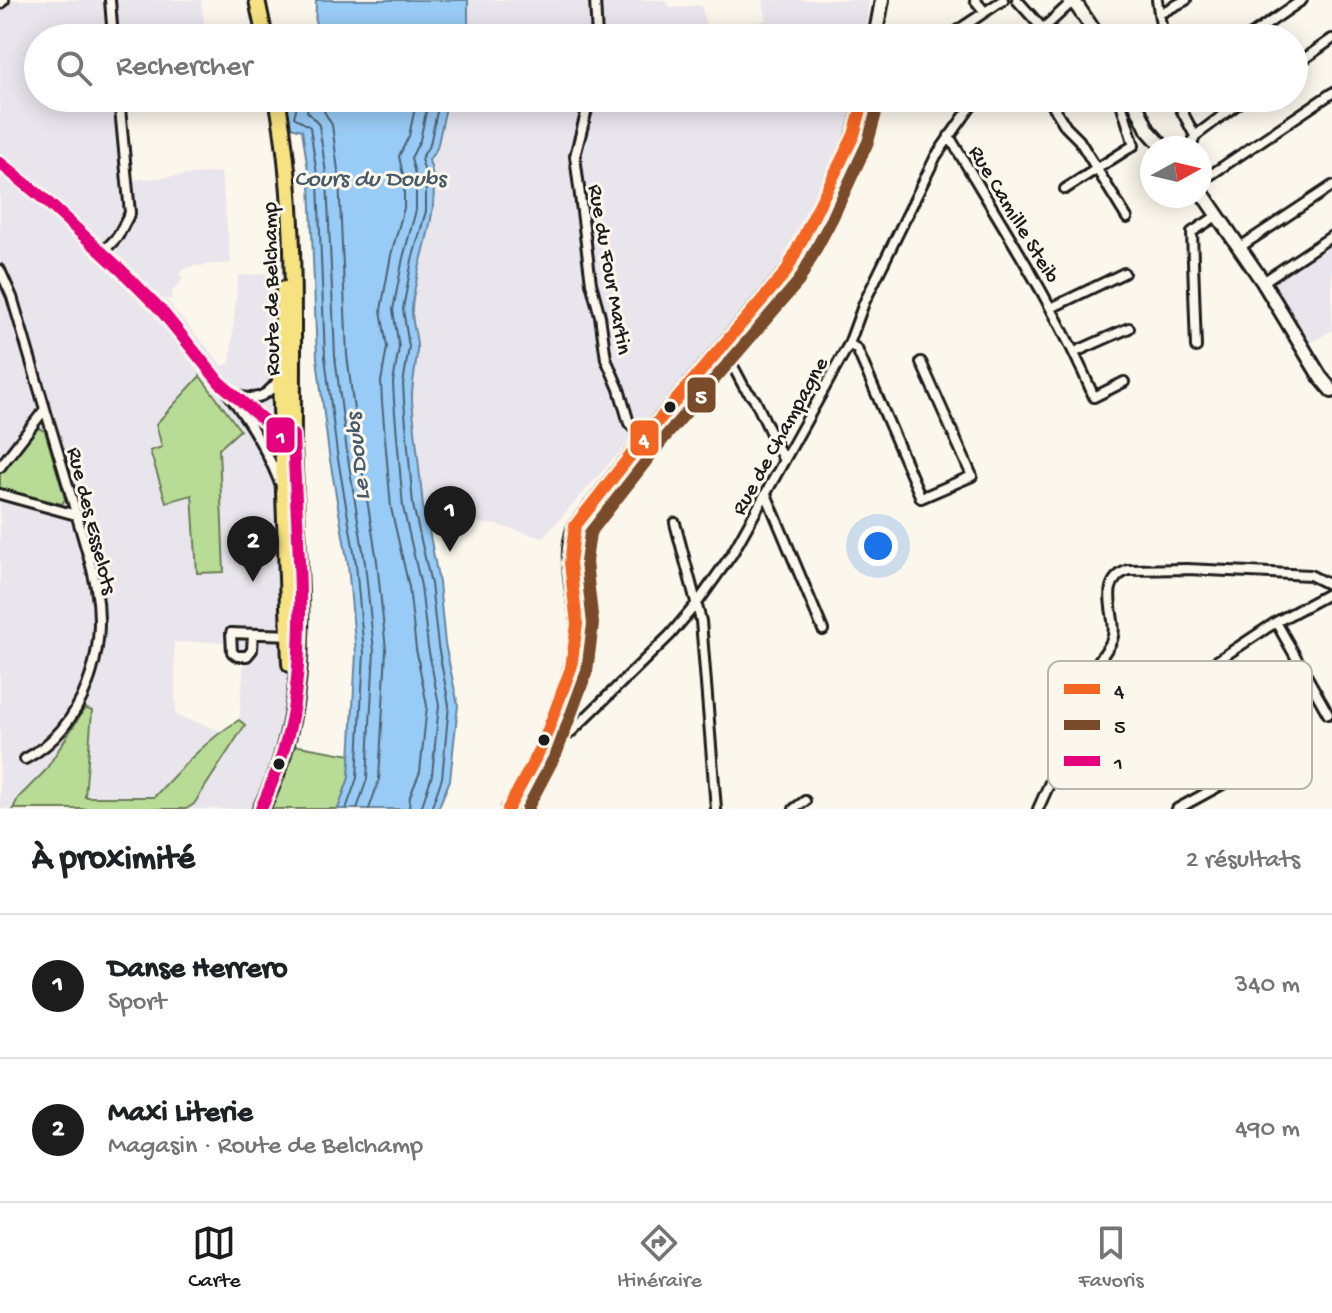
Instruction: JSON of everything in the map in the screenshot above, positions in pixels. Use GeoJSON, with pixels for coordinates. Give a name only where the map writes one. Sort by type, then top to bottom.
{"type":"FeatureCollection","features":[{"type":"Feature","properties":{"kind":"main road"},"geometry":{"type":"LineString","coordinates":[[255,0],[259,24]]}},
{"type":"Feature","properties":{"kind":"main road","name":"Route de Belchamp"},"geometry":{"type":"LineString","coordinates":[[259,809],[286,723],[295,635],[287,435],[280,378],[286,235],[276,112]]}},
{"type":"Feature","properties":{"kind":"main road","name":"Route de Belchamp"},"geometry":{"type":"LineString","coordinates":[[277,112],[285,147],[292,247],[284,493],[295,635]]}},
{"type":"Feature","properties":{"kind":"street"},"geometry":{"type":"LineString","coordinates":[[110,0],[112,24]]}},
{"type":"Feature","properties":{"kind":"street"},"geometry":{"type":"LineString","coordinates":[[595,0],[596,24]]}},
{"type":"Feature","properties":{"kind":"street"},"geometry":{"type":"LineString","coordinates":[[877,24],[882,0]]}},
{"type":"Feature","properties":{"kind":"street"},"geometry":{"type":"LineString","coordinates":[[975,0],[985,12]]}},
{"type":"Feature","properties":{"kind":"street"},"geometry":{"type":"LineString","coordinates":[[967,24],[1003,0]]}},
{"type":"Feature","properties":{"kind":"street"},"geometry":{"type":"LineString","coordinates":[[1017,0],[1039,24]]}},
{"type":"Feature","properties":{"kind":"street"},"geometry":{"type":"LineString","coordinates":[[1048,24],[1073,0],[1089,24]]}},
{"type":"Feature","properties":{"kind":"street"},"geometry":{"type":"LineString","coordinates":[[1157,0],[1161,24]]}},
{"type":"Feature","properties":{"kind":"street"},"geometry":{"type":"LineString","coordinates":[[1159,14],[1186,0]]}},
{"type":"Feature","properties":{"kind":"street"},"geometry":{"type":"LineString","coordinates":[[1267,24],[1302,0]]}},
{"type":"Feature","properties":{"kind":"street"},"geometry":{"type":"LineString","coordinates":[[1308,56],[1332,39]]}},
{"type":"Feature","properties":{"kind":"street"},"geometry":{"type":"LineString","coordinates":[[1308,109],[1332,93]]}},
{"type":"Feature","properties":{"kind":"street"},"geometry":{"type":"LineString","coordinates":[[103,252],[118,236],[130,213],[120,112]]}},
{"type":"Feature","properties":{"kind":"street","name":"Rue du Four Martin"},"geometry":{"type":"LineString","coordinates":[[586,112],[575,156],[591,283],[600,316],[606,359],[629,423],[643,439]]}},
{"type":"Feature","properties":{"kind":"street"},"geometry":{"type":"LineString","coordinates":[[508,809],[547,735],[575,650],[577,625],[569,557],[570,537],[582,514],[643,439],[786,272],[854,135],[860,112]]}},
{"type":"Feature","properties":{"kind":"street","name":"Rue de Champagne"},"geometry":{"type":"LineString","coordinates":[[547,735],[569,734],[670,635],[732,554],[849,344],[864,303],[936,156],[967,112]]}},
{"type":"Feature","properties":{"kind":"street"},"geometry":{"type":"LineString","coordinates":[[1058,112],[1127,218]]}},
{"type":"Feature","properties":{"kind":"street"},"geometry":{"type":"LineString","coordinates":[[1065,189],[1134,145],[1124,112]]}},
{"type":"Feature","properties":{"kind":"street"},"geometry":{"type":"LineString","coordinates":[[1140,112],[1153,136]]}},
{"type":"Feature","properties":{"kind":"street"},"geometry":{"type":"LineString","coordinates":[[1182,112],[1195,136],[1227,112]]}},
{"type":"Feature","properties":{"kind":"street"},"geometry":{"type":"LineString","coordinates":[[1212,174],[1304,112]]}},
{"type":"Feature","properties":{"kind":"street","name":"Rue Camille Steib"},"geometry":{"type":"LineString","coordinates":[[949,136],[1051,308],[1075,352],[1094,397],[1124,382]]}},
{"type":"Feature","properties":{"kind":"street"},"geometry":{"type":"LineString","coordinates":[[0,163],[103,252],[160,309],[258,435],[284,493]]}},
{"type":"Feature","properties":{"kind":"street"},"geometry":{"type":"LineString","coordinates":[[1240,247],[1332,186]]}},
{"type":"Feature","properties":{"kind":"street"},"geometry":{"type":"LineString","coordinates":[[1212,207],[1332,391]]}},
{"type":"Feature","properties":{"kind":"street"},"geometry":{"type":"LineString","coordinates":[[1196,347],[1192,232],[1218,215]]}},
{"type":"Feature","properties":{"kind":"street"},"geometry":{"type":"LineString","coordinates":[[1263,282],[1332,236]]}},
{"type":"Feature","properties":{"kind":"street","name":"Rue des Esselots"},"geometry":{"type":"LineString","coordinates":[[0,270],[12,297],[97,589],[99,623],[89,682],[63,731],[48,746],[25,759]]}},
{"type":"Feature","properties":{"kind":"street","name":"Rue Camille Steib"},"geometry":{"type":"LineString","coordinates":[[1051,308],[1124,273]]}},
{"type":"Feature","properties":{"kind":"street"},"geometry":{"type":"LineString","coordinates":[[1075,352],[1129,328]]}},
{"type":"Feature","properties":{"kind":"street"},"geometry":{"type":"LineString","coordinates":[[849,344],[857,349],[921,498],[972,476],[921,362]]}},
{"type":"Feature","properties":{"kind":"street"},"geometry":{"type":"LineString","coordinates":[[723,347],[744,387],[755,400],[784,461]]}},
{"type":"Feature","properties":{"kind":"street"},"geometry":{"type":"LineString","coordinates":[[236,395],[248,399],[266,395],[280,378]]}},
{"type":"Feature","properties":{"kind":"street"},"geometry":{"type":"LineString","coordinates":[[220,383],[287,435]]}},
{"type":"Feature","properties":{"kind":"street"},"geometry":{"type":"LineString","coordinates":[[0,467],[45,409]]}},
{"type":"Feature","properties":{"kind":"street"},"geometry":{"type":"LineString","coordinates":[[258,435],[287,435]]}},
{"type":"Feature","properties":{"kind":"street"},"geometry":{"type":"LineString","coordinates":[[0,494],[76,515]]}},
{"type":"Feature","properties":{"kind":"street"},"geometry":{"type":"LineString","coordinates":[[766,494],[823,630]]}},
{"type":"Feature","properties":{"kind":"street"},"geometry":{"type":"LineString","coordinates":[[675,523],[698,602],[716,809]]}},
{"type":"Feature","properties":{"kind":"street"},"geometry":{"type":"LineString","coordinates":[[1099,661],[1112,642],[1115,629],[1109,605],[1113,584],[1119,574],[1128,570],[1187,569],[1310,575],[1332,586]]}},
{"type":"Feature","properties":{"kind":"street"},"geometry":{"type":"LineString","coordinates":[[1217,661],[1276,622],[1332,592]]}},
{"type":"Feature","properties":{"kind":"street"},"geometry":{"type":"LineString","coordinates":[[1276,622],[1298,661]]}},
{"type":"Feature","properties":{"kind":"street"},"geometry":{"type":"LineString","coordinates":[[253,634],[295,635]]}},
{"type":"Feature","properties":{"kind":"street"},"geometry":{"type":"LineString","coordinates":[[1312,686],[1328,714]]}},
{"type":"Feature","properties":{"kind":"street"},"geometry":{"type":"LineString","coordinates":[[1038,809],[1048,784]]}},
{"type":"Feature","properties":{"kind":"street"},"geometry":{"type":"LineString","coordinates":[[1177,809],[1214,789]]}},
{"type":"Feature","properties":{"kind":"street"},"geometry":{"type":"LineString","coordinates":[[794,809],[805,801]]}},
{"type":"Feature","properties":{"kind":"shaded area"},"geometry":{"type":"Polygon","coordinates":[[[0,0],[201,0],[204,24],[24,24],[24,112],[128,112],[133,180],[221,172],[231,263],[193,266],[183,270],[179,274],[184,278],[172,292],[172,299],[166,300],[223,366],[230,363],[238,276],[278,272],[304,531],[305,677],[293,745],[268,809],[186,809],[194,804],[244,725],[239,720],[244,663],[227,659],[225,642],[174,642],[176,715],[221,731],[154,797],[84,797],[92,712],[86,708],[45,771],[18,798],[13,809],[0,809],[0,0]],[[200,376],[156,424],[162,447],[150,451],[166,502],[192,494],[197,572],[200,376]]]}},
{"type":"Feature","properties":{"kind":"shaded area"},"geometry":{"type":"Polygon","coordinates":[[[468,0],[665,0],[671,8],[701,5],[705,24],[468,24],[468,0]]]}},
{"type":"Feature","properties":{"kind":"shaded area"},"geometry":{"type":"Polygon","coordinates":[[[763,0],[869,0],[866,24],[746,24],[766,20],[763,0]]]}},
{"type":"Feature","properties":{"kind":"shaded area"},"geometry":{"type":"Polygon","coordinates":[[[445,112],[855,112],[776,276],[543,538],[497,525],[458,521],[456,511],[436,503],[421,504],[411,385],[417,347],[411,310],[434,175],[429,160],[437,148],[445,112]]]}},
{"type":"Feature","properties":{"kind":"shaded area"},"geometry":{"type":"Polygon","coordinates":[[[1332,240],[1332,330],[1309,344],[1267,282],[1332,240]]]}},
{"type":"Feature","properties":{"kind":"green space"},"geometry":{"type":"Polygon","coordinates":[[[200,376],[240,430],[219,449],[224,572],[197,573],[192,495],[166,502],[150,451],[162,447],[156,424],[200,376]]]}},
{"type":"Feature","properties":{"kind":"green space"},"geometry":{"type":"Polygon","coordinates":[[[38,428],[45,431],[65,499],[62,504],[0,489],[0,472],[38,428]]]}},
{"type":"Feature","properties":{"kind":"green space"},"geometry":{"type":"Polygon","coordinates":[[[85,708],[92,711],[85,797],[154,797],[215,737],[239,720],[245,725],[194,804],[186,809],[13,809],[18,798],[45,771],[85,708]]]}},
{"type":"Feature","properties":{"kind":"green space"},"geometry":{"type":"Polygon","coordinates":[[[293,745],[351,755],[349,778],[338,809],[268,809],[293,745]]]}},
{"type":"Feature","properties":{"kind":"water"},"geometry":{"type":"Polygon","coordinates":[[[316,0],[468,0],[468,24],[315,24],[316,0]]]}},
{"type":"Feature","properties":{"kind":"water","name":"Cours du Doubs"},"geometry":{"type":"Polygon","coordinates":[[[287,112],[445,112],[437,148],[429,160],[434,197],[432,215],[412,313],[417,352],[412,401],[425,525],[428,525],[439,583],[445,644],[458,705],[450,780],[438,809],[338,809],[349,778],[356,653],[348,565],[317,358],[310,183],[302,130],[287,126],[287,112]]]}},
{"type":"Feature","properties":{"kind":"transit line","name":"4"},"geometry":{"type":"LineString","coordinates":[[508,809],[542,746],[571,668],[577,624],[570,563],[575,526],[653,427],[786,272],[854,135],[860,112]]}},
{"type":"Feature","properties":{"kind":"transit line","name":"5"},"geometry":{"type":"LineString","coordinates":[[527,809],[557,752],[587,671],[593,624],[586,562],[590,533],[665,437],[799,281],[868,142],[876,112]]}},
{"type":"Feature","properties":{"kind":"transit line","name":"1"},"geometry":{"type":"LineString","coordinates":[[0,163],[121,270],[160,309],[220,383],[281,435],[293,435],[300,576],[297,681],[286,740],[261,809]]}},
{"type":"Feature","properties":{"kind":"place","name":"Danse Herrero"},"geometry":{"type":"Point","coordinates":[450,552]}},
{"type":"Feature","properties":{"kind":"place","name":"Maxi Literie"},"geometry":{"type":"Point","coordinates":[253,582]}},
{"type":"Feature","properties":{"kind":"water label","name":"Le Doubs"},"geometry":{"type":"Point","coordinates":[356,457]}}]}
